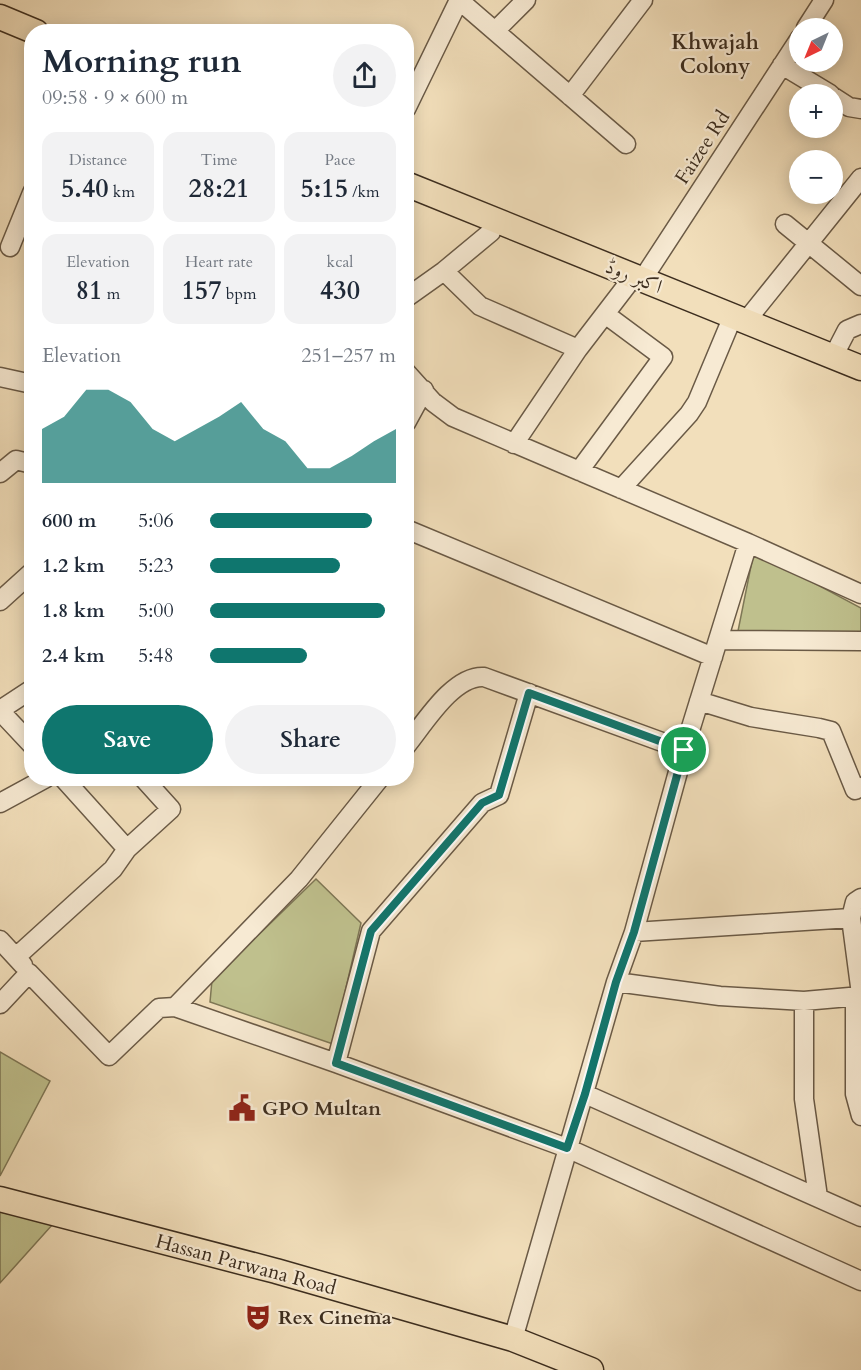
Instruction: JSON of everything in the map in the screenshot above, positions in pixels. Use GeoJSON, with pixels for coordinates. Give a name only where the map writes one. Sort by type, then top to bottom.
{"type":"FeatureCollection","features":[{"type":"Feature","properties":{"kind":"main road"},"geometry":{"type":"LineString","coordinates":[[0,17],[24,27]]}},
{"type":"Feature","properties":{"kind":"main road","name":"اکبر روڈ"},"geometry":{"type":"LineString","coordinates":[[414,187],[861,368]]}},
{"type":"Feature","properties":{"kind":"main road","name":"Hassan Parwana Road"},"geometry":{"type":"LineString","coordinates":[[0,1199],[276,1271],[513,1339],[591,1370]]}},
{"type":"Feature","properties":{"kind":"street"},"geometry":{"type":"LineString","coordinates":[[414,93],[460,0],[626,144]]}},
{"type":"Feature","properties":{"kind":"street"},"geometry":{"type":"LineString","coordinates":[[495,31],[526,0]]}},
{"type":"Feature","properties":{"kind":"street"},"geometry":{"type":"LineString","coordinates":[[570,96],[643,0]]}},
{"type":"Feature","properties":{"kind":"street"},"geometry":{"type":"LineString","coordinates":[[812,18],[824,0]]}},
{"type":"Feature","properties":{"kind":"street","name":"Faizee Rd"},"geometry":{"type":"LineString","coordinates":[[514,444],[578,349],[605,314],[638,278],[789,54]]}},
{"type":"Feature","properties":{"kind":"street"},"geometry":{"type":"LineString","coordinates":[[782,65],[813,84]]}},
{"type":"Feature","properties":{"kind":"street"},"geometry":{"type":"LineString","coordinates":[[843,103],[849,107],[861,109]]}},
{"type":"Feature","properties":{"kind":"street"},"geometry":{"type":"LineString","coordinates":[[621,489],[689,414],[740,319],[810,244],[861,178]]}},
{"type":"Feature","properties":{"kind":"street"},"geometry":{"type":"LineString","coordinates":[[10,247],[24,213]]}},
{"type":"Feature","properties":{"kind":"street"},"geometry":{"type":"LineString","coordinates":[[414,292],[491,232],[494,220]]}},
{"type":"Feature","properties":{"kind":"street"},"geometry":{"type":"LineString","coordinates":[[785,224],[861,286]]}},
{"type":"Feature","properties":{"kind":"street"},"geometry":{"type":"LineString","coordinates":[[444,271],[480,306],[578,349]]}},
{"type":"Feature","properties":{"kind":"street"},"geometry":{"type":"LineString","coordinates":[[579,471],[663,357],[605,314]]}},
{"type":"Feature","properties":{"kind":"street"},"geometry":{"type":"LineString","coordinates":[[833,357],[847,330],[861,324]]}},
{"type":"Feature","properties":{"kind":"street"},"geometry":{"type":"LineString","coordinates":[[0,377],[24,382]]}},
{"type":"Feature","properties":{"kind":"street"},"geometry":{"type":"LineString","coordinates":[[414,380],[433,402],[453,417],[748,543],[861,594]]}},
{"type":"Feature","properties":{"kind":"street"},"geometry":{"type":"LineString","coordinates":[[414,408],[424,390]]}},
{"type":"Feature","properties":{"kind":"street"},"geometry":{"type":"LineString","coordinates":[[0,472],[16,460]]}},
{"type":"Feature","properties":{"kind":"street"},"geometry":{"type":"LineString","coordinates":[[414,532],[716,648],[861,641]]}},
{"type":"Feature","properties":{"kind":"street"},"geometry":{"type":"LineString","coordinates":[[513,1339],[616,982],[634,932],[684,750],[748,543]]}},
{"type":"Feature","properties":{"kind":"street"},"geometry":{"type":"LineString","coordinates":[[0,601],[24,579]]}},
{"type":"Feature","properties":{"kind":"street"},"geometry":{"type":"LineString","coordinates":[[414,736],[453,688],[471,677],[483,677],[684,750]]}},
{"type":"Feature","properties":{"kind":"street"},"geometry":{"type":"LineString","coordinates":[[336,1063],[371,931],[482,803],[499,795],[529,693]]}},
{"type":"Feature","properties":{"kind":"street"},"geometry":{"type":"LineString","coordinates":[[24,694],[0,710],[24,736]]}},
{"type":"Feature","properties":{"kind":"street"},"geometry":{"type":"LineString","coordinates":[[699,700],[751,717],[831,731],[859,794]]}},
{"type":"Feature","properties":{"kind":"street"},"geometry":{"type":"LineString","coordinates":[[0,803],[31,786]]}},
{"type":"Feature","properties":{"kind":"street"},"geometry":{"type":"LineString","coordinates":[[70,786],[127,849]]}},
{"type":"Feature","properties":{"kind":"street"},"geometry":{"type":"LineString","coordinates":[[16,957],[113,869],[127,849],[171,809],[150,786]]}},
{"type":"Feature","properties":{"kind":"street"},"geometry":{"type":"LineString","coordinates":[[175,1007],[299,879],[374,786]]}},
{"type":"Feature","properties":{"kind":"street"},"geometry":{"type":"LineString","coordinates":[[861,898],[855,902],[851,918],[859,996],[855,1094],[861,1116]]}},
{"type":"Feature","properties":{"kind":"street"},"geometry":{"type":"LineString","coordinates":[[634,932],[851,918]]}},
{"type":"Feature","properties":{"kind":"street"},"geometry":{"type":"LineString","coordinates":[[0,940],[109,1056],[159,1008],[175,1007],[567,1148],[861,1281]]}},
{"type":"Feature","properties":{"kind":"street"},"geometry":{"type":"LineString","coordinates":[[0,1004],[30,973]]}},
{"type":"Feature","properties":{"kind":"street"},"geometry":{"type":"LineString","coordinates":[[616,982],[720,996],[804,1001],[859,996]]}},
{"type":"Feature","properties":{"kind":"street"},"geometry":{"type":"LineString","coordinates":[[804,1001],[804,1099],[818,1197]]}},
{"type":"Feature","properties":{"kind":"street"},"geometry":{"type":"LineString","coordinates":[[585,1094],[861,1217]]}},
{"type":"Feature","properties":{"kind":"green space"},"geometry":{"type":"Polygon","coordinates":[[[754,551],[861,608],[861,633],[738,631],[754,551]]]}},
{"type":"Feature","properties":{"kind":"green space"},"geometry":{"type":"Polygon","coordinates":[[[316,879],[361,923],[333,1044],[210,1002],[212,980],[316,879]]]}},
{"type":"Feature","properties":{"kind":"green space"},"geometry":{"type":"Polygon","coordinates":[[[0,1052],[50,1081],[0,1176],[0,1052]]]}},
{"type":"Feature","properties":{"kind":"green space"},"geometry":{"type":"Polygon","coordinates":[[[0,1212],[53,1224],[0,1283],[0,1212]]]}},
{"type":"Feature","properties":{"kind":"place","name":"GPO Multan"},"geometry":{"type":"Point","coordinates":[242,1108]}},
{"type":"Feature","properties":{"kind":"place","name":"Rex Cinema"},"geometry":{"type":"Point","coordinates":[258,1317]}},
{"type":"Feature","properties":{"kind":"district","name":"Khwajah Colony"},"geometry":{"type":"Point","coordinates":[715,54]}},
{"type":"Feature","properties":{"kind":"route"},"geometry":{"type":"LineString","coordinates":[[529,693],[684,750],[634,932],[616,982],[585,1094],[567,1148],[336,1063],[371,931],[482,803],[499,795],[529,693]]}}]}
